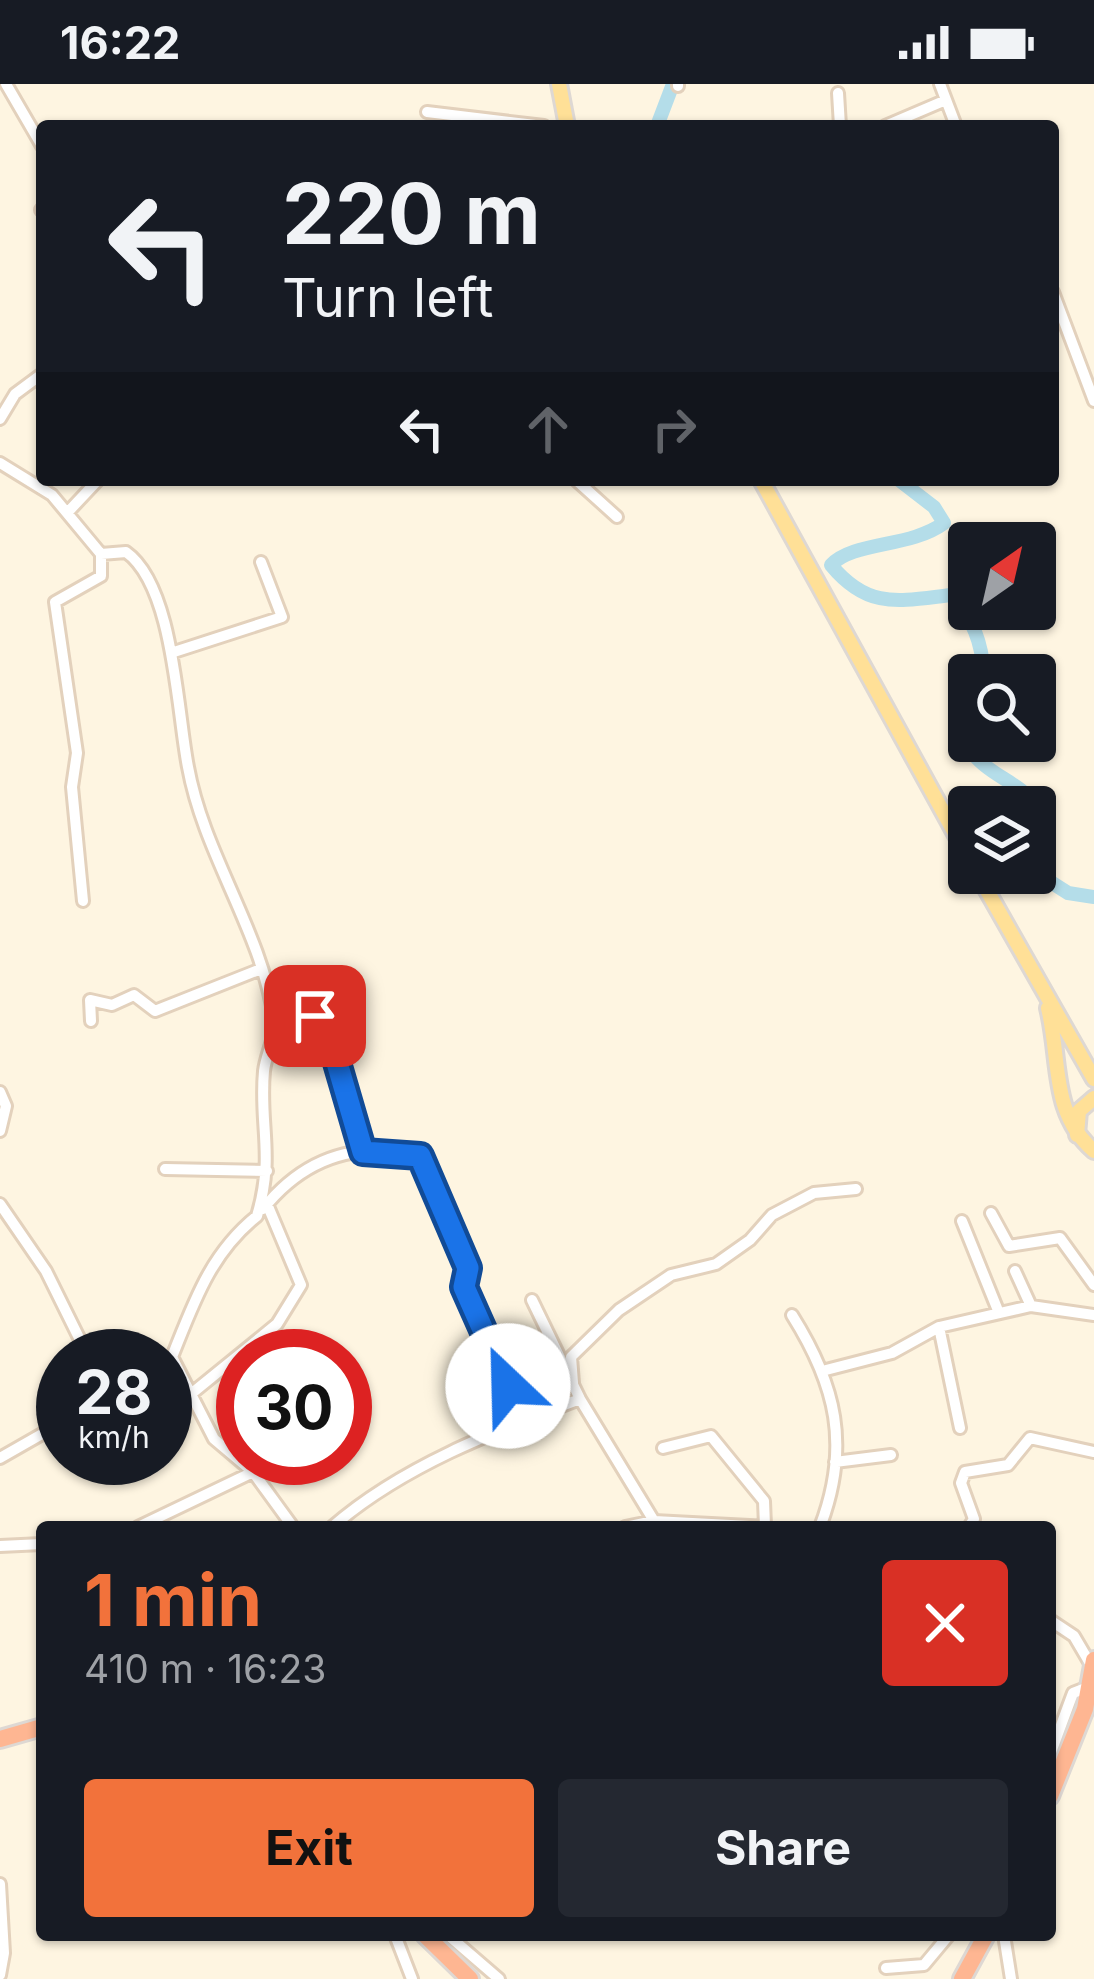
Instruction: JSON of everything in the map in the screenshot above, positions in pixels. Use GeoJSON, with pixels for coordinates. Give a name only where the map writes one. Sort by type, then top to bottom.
{"type":"FeatureCollection","features":[{"type":"Feature","properties":{"kind":"highway"},"geometry":{"type":"LineString","coordinates":[[1056,1783],[1072,1748],[1093,1674]]}},
{"type":"Feature","properties":{"kind":"highway"},"geometry":{"type":"LineString","coordinates":[[0,1739],[36,1729]]}},
{"type":"Feature","properties":{"kind":"highway"},"geometry":{"type":"LineString","coordinates":[[431,1941],[470,1979]]}},
{"type":"Feature","properties":{"kind":"highway"},"geometry":{"type":"LineString","coordinates":[[962,1979],[983,1941]]}},
{"type":"Feature","properties":{"kind":"main road"},"geometry":{"type":"LineString","coordinates":[[560,84],[566,120]]}},
{"type":"Feature","properties":{"kind":"main road"},"geometry":{"type":"LineString","coordinates":[[763,486],[948,821]]}},
{"type":"Feature","properties":{"kind":"main road"},"geometry":{"type":"LineString","coordinates":[[989,894],[1094,1079]]}},
{"type":"Feature","properties":{"kind":"main road"},"geometry":{"type":"LineString","coordinates":[[1042,986],[1062,1106],[1077,1135],[1094,1151]]}},
{"type":"Feature","properties":{"kind":"main road"},"geometry":{"type":"LineString","coordinates":[[1077,1135],[1079,1111],[1094,1098]]}},
{"type":"Feature","properties":{"kind":"street"},"geometry":{"type":"LineString","coordinates":[[6,84],[36,136]]}},
{"type":"Feature","properties":{"kind":"street"},"geometry":{"type":"LineString","coordinates":[[940,84],[954,120]]}},
{"type":"Feature","properties":{"kind":"street"},"geometry":{"type":"LineString","coordinates":[[838,93],[840,120]]}},
{"type":"Feature","properties":{"kind":"street"},"geometry":{"type":"LineString","coordinates":[[899,120],[946,100]]}},
{"type":"Feature","properties":{"kind":"street"},"geometry":{"type":"LineString","coordinates":[[427,112],[494,120]]}},
{"type":"Feature","properties":{"kind":"street"},"geometry":{"type":"LineString","coordinates":[[1059,308],[1094,401]]}},
{"type":"Feature","properties":{"kind":"street"},"geometry":{"type":"LineString","coordinates":[[0,419],[15,394],[36,378]]}},
{"type":"Feature","properties":{"kind":"street"},"geometry":{"type":"LineString","coordinates":[[0,463],[36,485]]}},
{"type":"Feature","properties":{"kind":"street"},"geometry":{"type":"LineString","coordinates":[[38,486],[68,512],[101,554],[101,576],[56,602],[76,753],[72,787],[83,901]]}},
{"type":"Feature","properties":{"kind":"street"},"geometry":{"type":"LineString","coordinates":[[68,512],[92,486]]}},
{"type":"Feature","properties":{"kind":"street"},"geometry":{"type":"LineString","coordinates":[[583,486],[617,517]]}},
{"type":"Feature","properties":{"kind":"street"},"geometry":{"type":"LineString","coordinates":[[101,554],[126,552],[135,558],[174,652],[195,809],[261,969],[276,1025],[264,1068],[267,1172],[257,1216]]}},
{"type":"Feature","properties":{"kind":"street"},"geometry":{"type":"LineString","coordinates":[[174,652],[282,617],[261,562]]}},
{"type":"Feature","properties":{"kind":"street"},"geometry":{"type":"LineString","coordinates":[[92,1021],[90,1000],[112,1005],[134,995],[155,1011],[261,969]]}},
{"type":"Feature","properties":{"kind":"street"},"geometry":{"type":"LineString","coordinates":[[276,1025],[315,1016],[326,1025],[363,1152]]}},
{"type":"Feature","properties":{"kind":"street"},"geometry":{"type":"LineString","coordinates":[[0,1092],[6,1106],[0,1132]]}},
{"type":"Feature","properties":{"kind":"street"},"geometry":{"type":"LineString","coordinates":[[181,1329],[208,1268],[284,1181],[317,1160],[363,1152],[410,1153],[425,1165],[468,1268],[464,1287],[507,1380],[508,1386],[493,1397],[503,1428]]}},
{"type":"Feature","properties":{"kind":"street"},"geometry":{"type":"LineString","coordinates":[[165,1169],[267,1172]]}},
{"type":"Feature","properties":{"kind":"street"},"geometry":{"type":"LineString","coordinates":[[573,1383],[571,1358],[619,1310],[671,1274],[716,1264],[750,1240],[772,1215],[814,1193],[856,1189]]}},
{"type":"Feature","properties":{"kind":"street"},"geometry":{"type":"LineString","coordinates":[[0,1204],[46,1271],[75,1329]]}},
{"type":"Feature","properties":{"kind":"street"},"geometry":{"type":"LineString","coordinates":[[192,1393],[278,1324],[302,1286],[267,1204]]}},
{"type":"Feature","properties":{"kind":"street"},"geometry":{"type":"LineString","coordinates":[[991,1213],[1009,1246],[1060,1238],[1094,1285]]}},
{"type":"Feature","properties":{"kind":"street"},"geometry":{"type":"LineString","coordinates":[[962,1221],[999,1312]]}},
{"type":"Feature","properties":{"kind":"street"},"geometry":{"type":"LineString","coordinates":[[1015,1271],[1031,1306]]}},
{"type":"Feature","properties":{"kind":"street"},"geometry":{"type":"LineString","coordinates":[[532,1300],[580,1399],[654,1521]]}},
{"type":"Feature","properties":{"kind":"street"},"geometry":{"type":"LineString","coordinates":[[826,1370],[892,1353],[939,1327],[999,1312],[1031,1306],[1092,1310]]}},
{"type":"Feature","properties":{"kind":"street"},"geometry":{"type":"LineString","coordinates":[[792,1315],[826,1370],[835,1462],[821,1521]]}},
{"type":"Feature","properties":{"kind":"street"},"geometry":{"type":"LineString","coordinates":[[939,1327],[960,1428]]}},
{"type":"Feature","properties":{"kind":"street"},"geometry":{"type":"LineString","coordinates":[[192,1396],[216,1440]]}},
{"type":"Feature","properties":{"kind":"street"},"geometry":{"type":"LineString","coordinates":[[340,1521],[380,1491],[503,1428],[580,1399]]}},
{"type":"Feature","properties":{"kind":"street"},"geometry":{"type":"LineString","coordinates":[[663,1448],[711,1436],[764,1501],[766,1521]]}},
{"type":"Feature","properties":{"kind":"street"},"geometry":{"type":"LineString","coordinates":[[0,1458],[36,1437]]}},
{"type":"Feature","properties":{"kind":"street"},"geometry":{"type":"LineString","coordinates":[[973,1521],[961,1483],[965,1472],[1008,1465],[1030,1438],[1094,1452]]}},
{"type":"Feature","properties":{"kind":"street"},"geometry":{"type":"LineString","coordinates":[[835,1462],[891,1455]]}},
{"type":"Feature","properties":{"kind":"street"},"geometry":{"type":"LineString","coordinates":[[156,1521],[227,1485]]}},
{"type":"Feature","properties":{"kind":"street"},"geometry":{"type":"LineString","coordinates":[[262,1485],[289,1521]]}},
{"type":"Feature","properties":{"kind":"street"},"geometry":{"type":"LineString","coordinates":[[0,1546],[36,1544]]}},
{"type":"Feature","properties":{"kind":"street"},"geometry":{"type":"LineString","coordinates":[[1056,1625],[1074,1636],[1093,1674],[1073,1693],[1056,1739]]}},
{"type":"Feature","properties":{"kind":"street"},"geometry":{"type":"LineString","coordinates":[[0,1884],[4,1953],[0,1975]]}},
{"type":"Feature","properties":{"kind":"street"},"geometry":{"type":"LineString","coordinates":[[397,1941],[412,1979]]}},
{"type":"Feature","properties":{"kind":"street"},"geometry":{"type":"LineString","coordinates":[[455,1941],[499,1979]]}},
{"type":"Feature","properties":{"kind":"street"},"geometry":{"type":"LineString","coordinates":[[886,1968],[924,1965],[944,1941]]}},
{"type":"Feature","properties":{"kind":"street"},"geometry":{"type":"LineString","coordinates":[[1005,1941],[1011,1979]]}},
{"type":"Feature","properties":{"kind":"waterway"},"geometry":{"type":"LineString","coordinates":[[659,120],[673,84]]}},
{"type":"Feature","properties":{"kind":"waterway"},"geometry":{"type":"LineString","coordinates":[[907,486],[934,507],[944,523],[915,537],[854,552],[831,565],[858,590],[872,596],[900,600],[951,595],[975,632],[981,654]]}},
{"type":"Feature","properties":{"kind":"waterway"},"geometry":{"type":"LineString","coordinates":[[982,762],[1014,786]]}},
{"type":"Feature","properties":{"kind":"waterway"},"geometry":{"type":"LineString","coordinates":[[1056,885],[1068,893],[1094,897]]}},
{"type":"Feature","properties":{"kind":"route"},"geometry":{"type":"LineString","coordinates":[[315,1016],[326,1025],[363,1152],[410,1153],[420,1156],[425,1165],[468,1268],[464,1287],[508,1386]]}}]}
